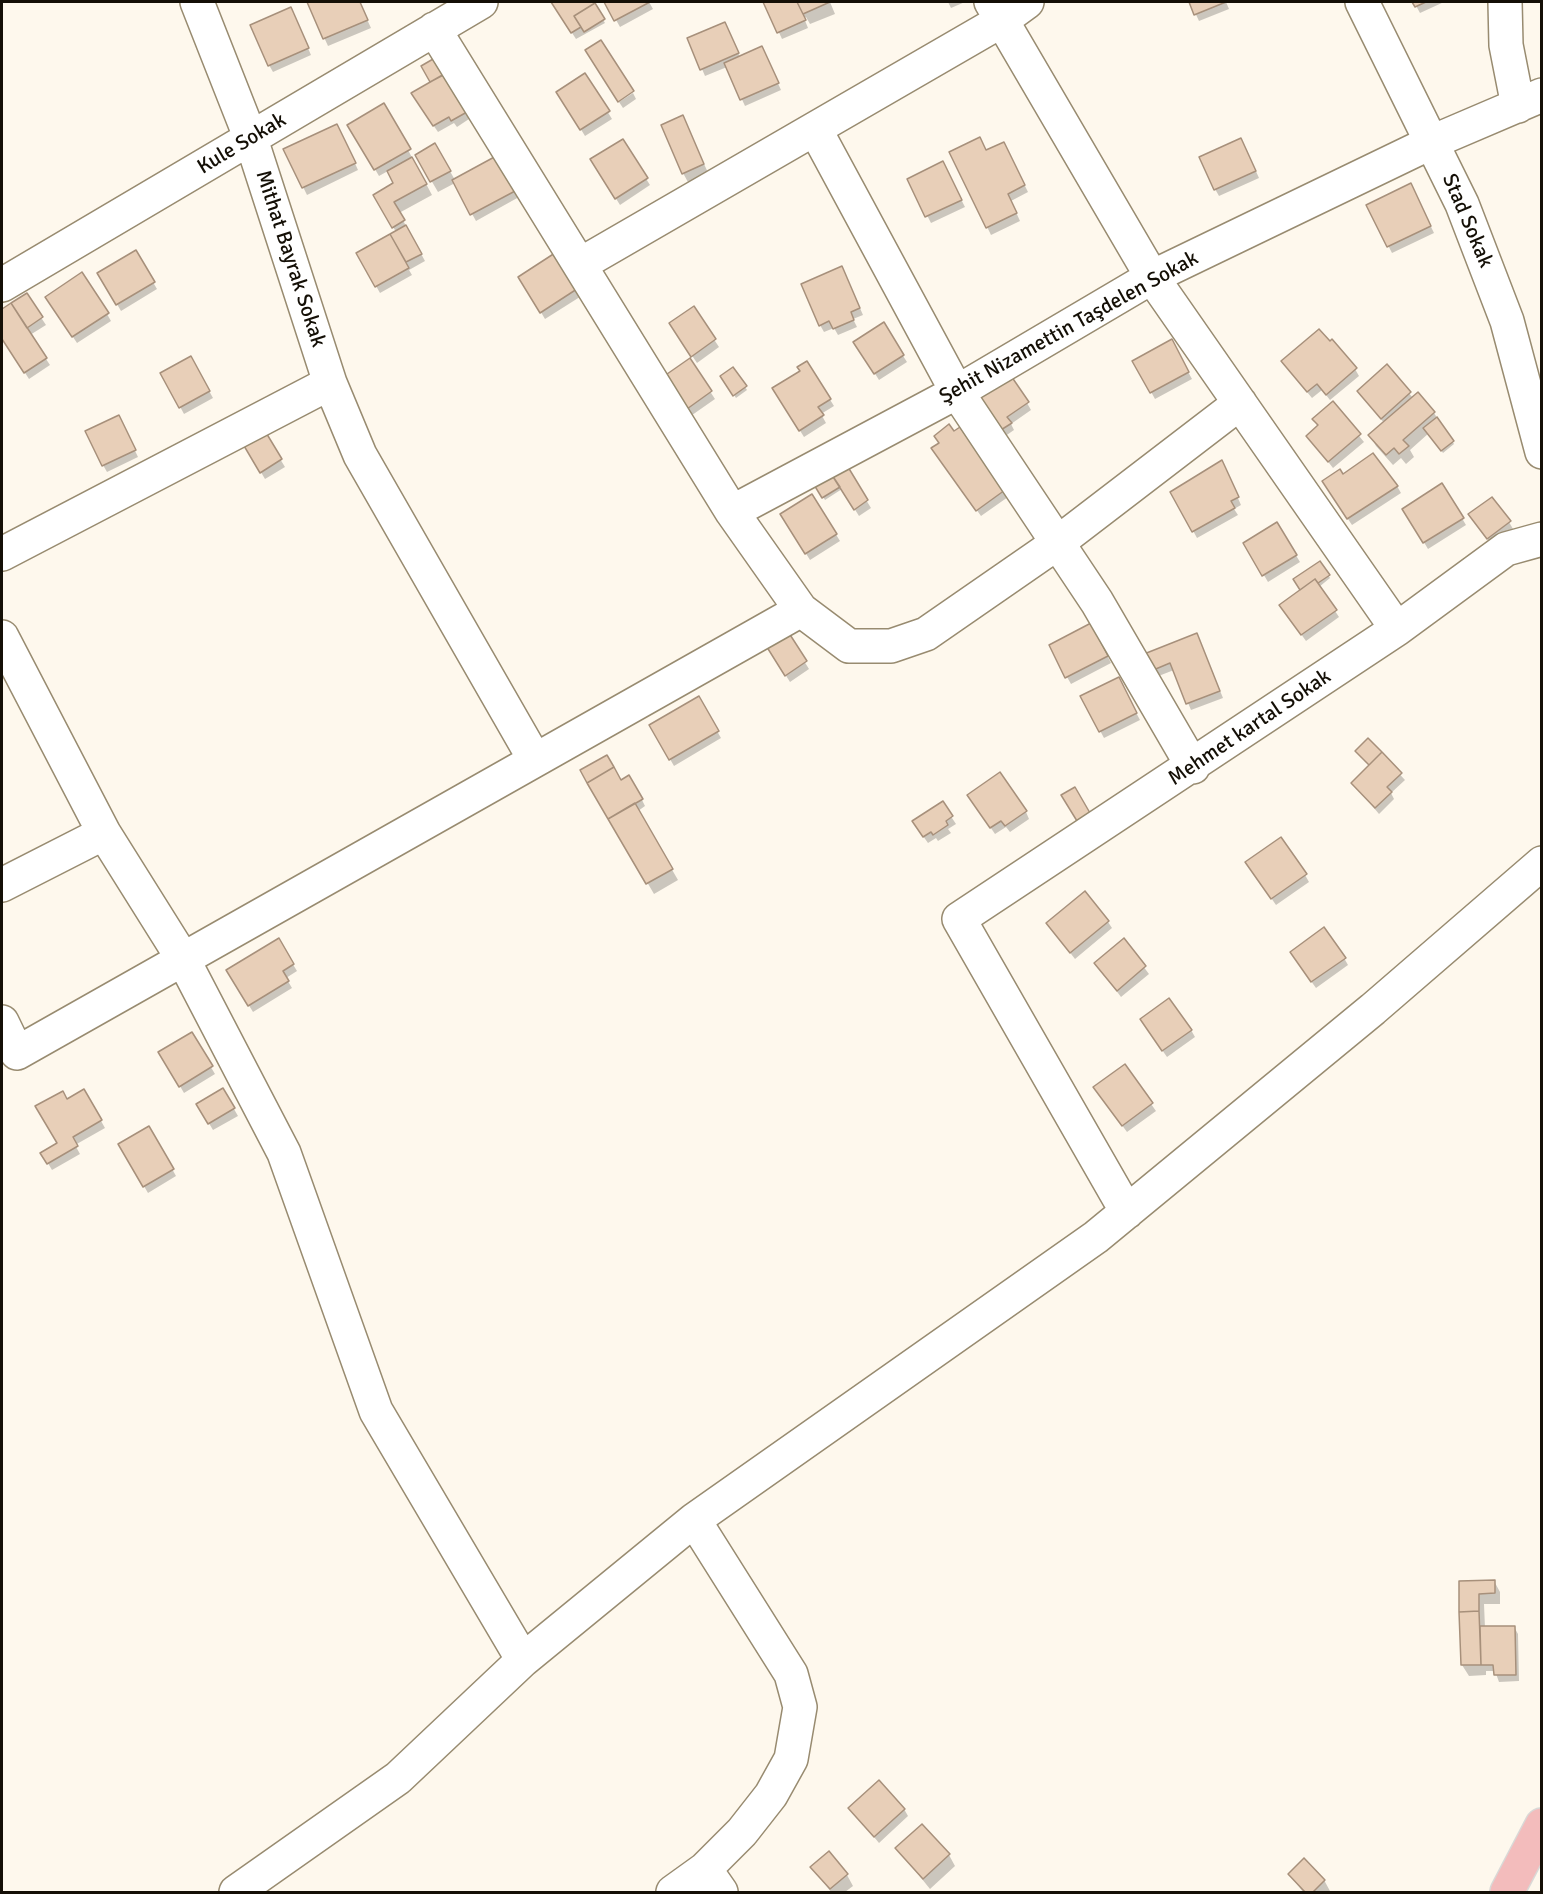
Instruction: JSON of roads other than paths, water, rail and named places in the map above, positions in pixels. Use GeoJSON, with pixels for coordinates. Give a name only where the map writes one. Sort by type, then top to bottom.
{"type":"FeatureCollection","features":[{"type":"Feature","properties":{"kind":"main road"},"geometry":{"type":"LineString","coordinates":[[1507,1893],[1542,1825]]}},
{"type":"Feature","properties":{"kind":"street","name":"Mithat Bayrak Sokak"},"geometry":{"type":"LineString","coordinates":[[197,2],[251,139],[330,383],[360,455],[535,760]]}},
{"type":"Feature","properties":{"kind":"street","name":"Kule Sokak"},"geometry":{"type":"LineString","coordinates":[[2,283],[481,2]]}},
{"type":"Feature","properties":{"kind":"street"},"geometry":{"type":"LineString","coordinates":[[581,264],[815,129],[996,11],[1027,2]]}},
{"type":"Feature","properties":{"kind":"street","name":"Stad Sokak"},"geometry":{"type":"LineString","coordinates":[[1362,2],[1462,204],[1507,321],[1542,452]]}},
{"type":"Feature","properties":{"kind":"street"},"geometry":{"type":"LineString","coordinates":[[1505,2],[1506,45],[1530,101]]}},
{"type":"Feature","properties":{"kind":"street"},"geometry":{"type":"LineString","coordinates":[[996,11],[1152,277],[1397,629]]}},
{"type":"Feature","properties":{"kind":"street"},"geometry":{"type":"LineString","coordinates":[[434,29],[732,512],[801,610],[849,646],[891,646],[926,634],[1056,544],[1240,403]]}},
{"type":"Feature","properties":{"kind":"street","name":"Şehit Nizamettin Taşdelen Sokak"},"geometry":{"type":"LineString","coordinates":[[732,512],[957,392],[1152,277],[1432,142],[1530,101]]}},
{"type":"Feature","properties":{"kind":"street"},"geometry":{"type":"LineString","coordinates":[[815,129],[957,392],[1056,544],[1097,602],[1193,767]]}},
{"type":"Feature","properties":{"kind":"street"},"geometry":{"type":"LineString","coordinates":[[2,554],[330,383]]}},
{"type":"Feature","properties":{"kind":"street","name":"Mehmet kartal Sokak"},"geometry":{"type":"LineString","coordinates":[[1127,1212],[959,919],[1193,767],[1397,629],[1506,549],[1542,539]]}},
{"type":"Feature","properties":{"kind":"street"},"geometry":{"type":"LineString","coordinates":[[2,1022],[17,1053],[801,610]]}},
{"type":"Feature","properties":{"kind":"street"},"geometry":{"type":"LineString","coordinates":[[2,637],[104,833],[183,959],[284,1153],[376,1411],[523,1660]]}},
{"type":"Feature","properties":{"kind":"street"},"geometry":{"type":"LineString","coordinates":[[2,885],[104,833]]}},
{"type":"Feature","properties":{"kind":"street"},"geometry":{"type":"LineString","coordinates":[[236,1893],[398,1778],[523,1660],[694,1520],[1096,1237],[1373,1009],[1542,863]]}},
{"type":"Feature","properties":{"kind":"street"},"geometry":{"type":"LineString","coordinates":[[673,1893],[713,1881],[742,1832],[771,1795],[790,1759],[800,1707],[791,1674],[694,1520]]}}]}
